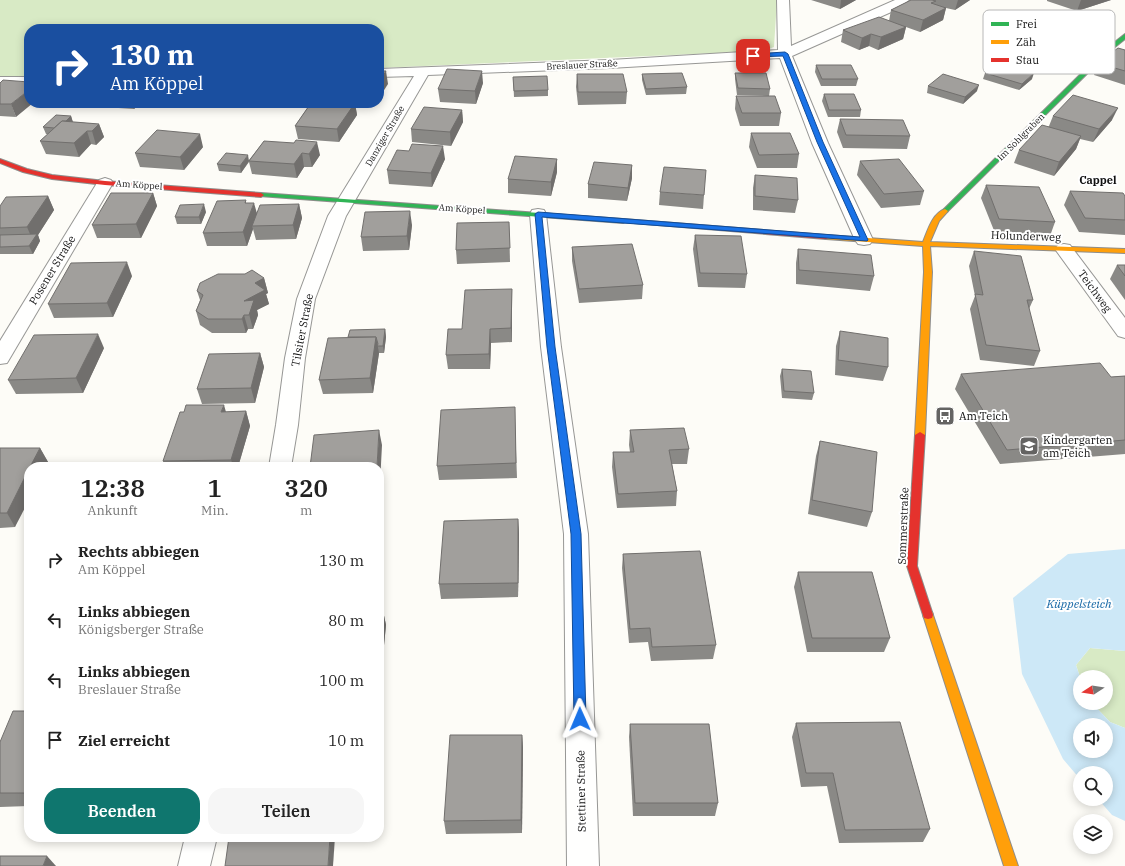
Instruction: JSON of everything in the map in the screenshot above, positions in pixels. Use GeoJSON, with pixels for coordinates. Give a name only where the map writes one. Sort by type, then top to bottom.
{"type":"FeatureCollection","features":[{"type":"Feature","properties":{"kind":"street"},"geometry":{"type":"LineString","coordinates":[[783,0],[785,54],[820,142],[864,240]]}},
{"type":"Feature","properties":{"kind":"street"},"geometry":{"type":"LineString","coordinates":[[785,54],[894,6],[903,0]]}},
{"type":"Feature","properties":{"kind":"street","name":"Im Sohlgraben"},"geometry":{"type":"LineString","coordinates":[[1115,44],[1125,36]]}},
{"type":"Feature","properties":{"kind":"street"},"geometry":{"type":"LineString","coordinates":[[1115,51],[1125,53]]}},
{"type":"Feature","properties":{"kind":"street","name":"Breslauer Straße"},"geometry":{"type":"LineString","coordinates":[[384,73],[610,64],[785,54]]}},
{"type":"Feature","properties":{"kind":"street","name":"Danziger Straße"},"geometry":{"type":"LineString","coordinates":[[347,200],[423,72]]}},
{"type":"Feature","properties":{"kind":"street","name":"Im Sohlgraben"},"geometry":{"type":"LineString","coordinates":[[926,244],[936,220],[977,182],[1084,74]]}},
{"type":"Feature","properties":{"kind":"street"},"geometry":{"type":"LineString","coordinates":[[0,81],[24,81]]}},
{"type":"Feature","properties":{"kind":"street","name":"Am Köppel"},"geometry":{"type":"LineString","coordinates":[[0,161],[25,171],[52,177],[105,183],[926,244]]}},
{"type":"Feature","properties":{"kind":"street","name":"Posener Straße"},"geometry":{"type":"LineString","coordinates":[[0,358],[105,183]]}},
{"type":"Feature","properties":{"kind":"street","name":"Tilsiter Straße"},"geometry":{"type":"LineString","coordinates":[[281,462],[295,358],[306,299],[337,216],[347,200]]}},
{"type":"Feature","properties":{"kind":"street","name":"Stettiner Straße"},"geometry":{"type":"LineString","coordinates":[[538,214],[551,347],[576,534],[583,866]]}},
{"type":"Feature","properties":{"kind":"street","name":"Holunderweg"},"geometry":{"type":"LineString","coordinates":[[926,244],[1125,251]]}},
{"type":"Feature","properties":{"kind":"street","name":"Sommerstraße"},"geometry":{"type":"LineString","coordinates":[[926,244],[928,272],[924,379],[912,566],[1011,866]]}},
{"type":"Feature","properties":{"kind":"street","name":"Teichweg"},"geometry":{"type":"LineString","coordinates":[[1064,249],[1125,332]]}},
{"type":"Feature","properties":{"kind":"street"},"geometry":{"type":"LineString","coordinates":[[194,866],[200,842]]}},
{"type":"Feature","properties":{"kind":"green space"},"geometry":{"type":"Polygon","coordinates":[[[0,0],[777,0],[774,47],[763,51],[384,68],[384,24],[24,24],[24,76],[0,77],[0,0]]]}},
{"type":"Feature","properties":{"kind":"green space"},"geometry":{"type":"Polygon","coordinates":[[[1090,648],[1125,651],[1125,728],[1113,723],[1113,718],[1106,718],[1099,710],[1113,710],[1113,670],[1078,670],[1076,665],[1090,648]]]}},
{"type":"Feature","properties":{"kind":"water","name":"Küppelsteich"},"geometry":{"type":"Polygon","coordinates":[[[1125,549],[1125,651],[1090,648],[1076,665],[1078,670],[1073,670],[1073,710],[1099,710],[1106,718],[1073,718],[1073,758],[1113,758],[1113,723],[1125,728],[1125,821],[1113,815],[1104,806],[1113,806],[1113,766],[1073,766],[1073,771],[1063,759],[1022,674],[1013,598],[1068,554],[1125,549]]]}},
{"type":"Feature","properties":{"kind":"building"},"geometry":{"type":"Polygon","coordinates":[[[911,0],[932,0],[936,1],[931,3],[946,8],[923,20],[891,10],[911,0]]]}},
{"type":"Feature","properties":{"kind":"building"},"geometry":{"type":"Polygon","coordinates":[[[879,17],[906,27],[881,37],[871,34],[862,38],[843,30],[879,17]]]}},
{"type":"Feature","properties":{"kind":"building"},"geometry":{"type":"Polygon","coordinates":[[[1118,48],[1125,50],[1125,71],[1115,68],[1115,50],[1118,48]]]}},
{"type":"Feature","properties":{"kind":"building"},"geometry":{"type":"Polygon","coordinates":[[[816,65],[851,65],[858,79],[822,79],[816,65]]]}},
{"type":"Feature","properties":{"kind":"building"},"geometry":{"type":"Polygon","coordinates":[[[447,69],[482,71],[475,91],[438,89],[447,69]]]}},
{"type":"Feature","properties":{"kind":"building"},"geometry":{"type":"Polygon","coordinates":[[[682,73],[687,87],[646,89],[642,74],[682,73]]]}},
{"type":"Feature","properties":{"kind":"building"},"geometry":{"type":"Polygon","coordinates":[[[735,73],[766,73],[770,89],[738,88],[735,73]]]}},
{"type":"Feature","properties":{"kind":"building"},"geometry":{"type":"Polygon","coordinates":[[[577,74],[623,74],[627,92],[578,92],[577,74]]]}},
{"type":"Feature","properties":{"kind":"building"},"geometry":{"type":"Polygon","coordinates":[[[943,74],[979,85],[965,97],[928,86],[943,74]]]}},
{"type":"Feature","properties":{"kind":"building"},"geometry":{"type":"Polygon","coordinates":[[[988,74],[1033,74],[1022,84],[988,74]]]}},
{"type":"Feature","properties":{"kind":"building"},"geometry":{"type":"Polygon","coordinates":[[[547,76],[548,90],[514,91],[513,77],[547,76]]]}},
{"type":"Feature","properties":{"kind":"building"},"geometry":{"type":"Polygon","coordinates":[[[3,80],[24,82],[24,94],[11,104],[0,104],[0,83],[3,80]]]}},
{"type":"Feature","properties":{"kind":"building"},"geometry":{"type":"Polygon","coordinates":[[[824,94],[854,94],[861,110],[829,110],[824,94]]]}},
{"type":"Feature","properties":{"kind":"building"},"geometry":{"type":"Polygon","coordinates":[[[1073,95],[1118,108],[1099,129],[1053,116],[1073,95]]]}},
{"type":"Feature","properties":{"kind":"building"},"geometry":{"type":"Polygon","coordinates":[[[736,96],[775,96],[781,113],[742,113],[736,96]]]}},
{"type":"Feature","properties":{"kind":"building"},"geometry":{"type":"Polygon","coordinates":[[[424,107],[462,110],[450,132],[411,129],[424,107]]]}},
{"type":"Feature","properties":{"kind":"building"},"geometry":{"type":"Polygon","coordinates":[[[308,108],[352,108],[337,129],[295,126],[308,108]]]}},
{"type":"Feature","properties":{"kind":"building"},"geometry":{"type":"Polygon","coordinates":[[[56,115],[71,116],[66,121],[62,121],[54,128],[43,127],[56,115]]]}},
{"type":"Feature","properties":{"kind":"building"},"geometry":{"type":"Polygon","coordinates":[[[840,119],[903,120],[910,136],[846,135],[840,119]]]}},
{"type":"Feature","properties":{"kind":"building"},"geometry":{"type":"Polygon","coordinates":[[[62,121],[99,124],[92,131],[87,131],[74,143],[40,141],[62,121]]]}},
{"type":"Feature","properties":{"kind":"building"},"geometry":{"type":"Polygon","coordinates":[[[1042,125],[1081,136],[1059,162],[1019,150],[1042,125]]]}},
{"type":"Feature","properties":{"kind":"building"},"geometry":{"type":"Polygon","coordinates":[[[157,130],[200,134],[180,157],[135,153],[157,130]]]}},
{"type":"Feature","properties":{"kind":"building"},"geometry":{"type":"Polygon","coordinates":[[[751,133],[790,133],[799,154],[759,155],[751,133]]]}},
{"type":"Feature","properties":{"kind":"building"},"geometry":{"type":"Polygon","coordinates":[[[296,140],[317,142],[309,154],[302,153],[294,164],[249,161],[264,141],[294,143],[296,140]]]}},
{"type":"Feature","properties":{"kind":"building"},"geometry":{"type":"Polygon","coordinates":[[[412,144],[443,146],[431,173],[387,170],[397,150],[409,151],[412,144]]]}},
{"type":"Feature","properties":{"kind":"building"},"geometry":{"type":"Polygon","coordinates":[[[226,153],[248,155],[240,166],[217,164],[226,153]]]}},
{"type":"Feature","properties":{"kind":"building"},"geometry":{"type":"Polygon","coordinates":[[[515,156],[557,159],[551,182],[508,179],[515,156]]]}},
{"type":"Feature","properties":{"kind":"building"},"geometry":{"type":"Polygon","coordinates":[[[899,159],[924,191],[884,194],[860,161],[899,159]]]}},
{"type":"Feature","properties":{"kind":"building"},"geometry":{"type":"Polygon","coordinates":[[[594,162],[632,165],[628,188],[588,184],[594,162]]]}},
{"type":"Feature","properties":{"kind":"building"},"geometry":{"type":"Polygon","coordinates":[[[664,167],[706,170],[704,195],[660,192],[664,167]]]}},
{"type":"Feature","properties":{"kind":"building"},"geometry":{"type":"Polygon","coordinates":[[[755,175],[797,178],[798,200],[755,196],[755,175]]]}},
{"type":"Feature","properties":{"kind":"building"},"geometry":{"type":"Polygon","coordinates":[[[986,185],[1039,187],[1055,222],[999,219],[986,185]]]}},
{"type":"Feature","properties":{"kind":"building"},"geometry":{"type":"Polygon","coordinates":[[[1070,191],[1123,193],[1125,196],[1125,220],[1085,218],[1070,191]]]}},
{"type":"Feature","properties":{"kind":"building"},"geometry":{"type":"Polygon","coordinates":[[[111,193],[153,193],[136,224],[92,225],[111,193]]]}},
{"type":"Feature","properties":{"kind":"building"},"geometry":{"type":"Polygon","coordinates":[[[48,196],[27,227],[0,228],[0,206],[6,197],[48,196]]]}},
{"type":"Feature","properties":{"kind":"building"},"geometry":{"type":"Polygon","coordinates":[[[246,200],[245,203],[254,203],[243,232],[203,233],[217,201],[246,200]]]}},
{"type":"Feature","properties":{"kind":"building"},"geometry":{"type":"Polygon","coordinates":[[[204,204],[199,217],[175,217],[180,205],[204,204]]]}},
{"type":"Feature","properties":{"kind":"building"},"geometry":{"type":"Polygon","coordinates":[[[299,204],[293,225],[252,226],[260,205],[299,204]]]}},
{"type":"Feature","properties":{"kind":"building"},"geometry":{"type":"Polygon","coordinates":[[[410,211],[407,236],[361,237],[365,212],[410,211]]]}},
{"type":"Feature","properties":{"kind":"building"},"geometry":{"type":"Polygon","coordinates":[[[509,222],[510,248],[456,250],[457,223],[509,222]]]}},
{"type":"Feature","properties":{"kind":"building"},"geometry":{"type":"Polygon","coordinates":[[[37,234],[29,246],[0,247],[0,235],[37,234]]]}},
{"type":"Feature","properties":{"kind":"building"},"geometry":{"type":"Polygon","coordinates":[[[695,235],[741,236],[747,274],[700,273],[695,235]]]}},
{"type":"Feature","properties":{"kind":"building"},"geometry":{"type":"Polygon","coordinates":[[[632,244],[643,285],[579,289],[572,247],[632,244]]]}},
{"type":"Feature","properties":{"kind":"building"},"geometry":{"type":"Polygon","coordinates":[[[798,249],[871,255],[874,276],[799,270],[798,249]]]}},
{"type":"Feature","properties":{"kind":"building"},"geometry":{"type":"Polygon","coordinates":[[[974,251],[1021,256],[1033,300],[1027,300],[1040,351],[986,345],[975,294],[983,295],[974,251]]]}},
{"type":"Feature","properties":{"kind":"building"},"geometry":{"type":"Polygon","coordinates":[[[127,262],[107,303],[48,304],[71,263],[127,262]]]}},
{"type":"Feature","properties":{"kind":"building"},"geometry":{"type":"Polygon","coordinates":[[[1117,265],[1125,265],[1125,276],[1117,265]]]}},
{"type":"Feature","properties":{"kind":"building"},"geometry":{"type":"Polygon","coordinates":[[[252,270],[264,278],[255,283],[265,290],[244,301],[254,300],[249,315],[244,315],[242,319],[208,319],[196,311],[203,295],[197,291],[200,283],[218,274],[245,274],[252,270]]]}},
{"type":"Feature","properties":{"kind":"building"},"geometry":{"type":"Polygon","coordinates":[[[512,289],[511,328],[490,329],[489,354],[446,355],[448,329],[462,329],[465,290],[512,289]]]}},
{"type":"Feature","properties":{"kind":"building"},"geometry":{"type":"Polygon","coordinates":[[[385,329],[383,346],[377,346],[378,344],[376,337],[348,337],[350,330],[385,329]]]}},
{"type":"Feature","properties":{"kind":"building"},"geometry":{"type":"Polygon","coordinates":[[[840,331],[888,338],[888,367],[838,360],[840,331]]]}},
{"type":"Feature","properties":{"kind":"building"},"geometry":{"type":"Polygon","coordinates":[[[98,334],[76,378],[8,380],[34,335],[98,334]]]}},
{"type":"Feature","properties":{"kind":"building"},"geometry":{"type":"Polygon","coordinates":[[[376,337],[370,378],[319,380],[328,338],[376,337]]]}},
{"type":"Feature","properties":{"kind":"building"},"geometry":{"type":"Polygon","coordinates":[[[260,353],[251,388],[197,389],[209,354],[260,353]]]}},
{"type":"Feature","properties":{"kind":"building","name":"Kindergarten am Teich"},"geometry":{"type":"Polygon","coordinates":[[[1100,363],[1111,377],[1125,376],[1125,440],[1007,450],[961,374],[1100,363]]]}},
{"type":"Feature","properties":{"kind":"building"},"geometry":{"type":"Polygon","coordinates":[[[782,369],[811,371],[814,393],[784,391],[782,369]]]}},
{"type":"Feature","properties":{"kind":"building"},"geometry":{"type":"Polygon","coordinates":[[[186,405],[224,405],[221,412],[246,411],[231,460],[163,461],[180,412],[184,412],[186,405]]]}},
{"type":"Feature","properties":{"kind":"building"},"geometry":{"type":"Polygon","coordinates":[[[515,407],[516,463],[437,466],[441,410],[515,407]]]}},
{"type":"Feature","properties":{"kind":"building"},"geometry":{"type":"Polygon","coordinates":[[[684,428],[689,449],[669,450],[677,491],[618,494],[613,452],[634,452],[630,430],[684,428]]]}},
{"type":"Feature","properties":{"kind":"building"},"geometry":{"type":"Polygon","coordinates":[[[379,430],[377,462],[311,462],[314,435],[379,430]]]}},
{"type":"Feature","properties":{"kind":"building"},"geometry":{"type":"Polygon","coordinates":[[[820,441],[877,452],[872,512],[812,500],[820,441]]]}},
{"type":"Feature","properties":{"kind":"building"},"geometry":{"type":"Polygon","coordinates":[[[0,448],[40,448],[33,462],[24,462],[24,479],[7,513],[0,513],[0,448]]]}},
{"type":"Feature","properties":{"kind":"building"},"geometry":{"type":"Polygon","coordinates":[[[518,519],[518,583],[439,584],[444,521],[518,519]]]}},
{"type":"Feature","properties":{"kind":"building"},"geometry":{"type":"Polygon","coordinates":[[[700,551],[716,645],[652,647],[650,628],[630,629],[623,554],[700,551]]]}},
{"type":"Feature","properties":{"kind":"building"},"geometry":{"type":"Polygon","coordinates":[[[798,572],[872,572],[890,638],[812,638],[798,572]]]}},
{"type":"Feature","properties":{"kind":"building"},"geometry":{"type":"Polygon","coordinates":[[[13,711],[24,711],[24,793],[0,793],[0,742],[13,711]]]}},
{"type":"Feature","properties":{"kind":"building"},"geometry":{"type":"Polygon","coordinates":[[[900,722],[930,829],[845,830],[833,773],[806,773],[796,723],[900,722]]]}},
{"type":"Feature","properties":{"kind":"building"},"geometry":{"type":"Polygon","coordinates":[[[630,724],[709,724],[718,803],[635,803],[630,724]]]}},
{"type":"Feature","properties":{"kind":"building"},"geometry":{"type":"Polygon","coordinates":[[[450,735],[522,735],[521,820],[444,821],[450,735]]]}},
{"type":"Feature","properties":{"kind":"building"},"geometry":{"type":"Polygon","coordinates":[[[228,842],[330,842],[328,866],[225,866],[228,842]]]}},
{"type":"Feature","properties":{"kind":"building"},"geometry":{"type":"Polygon","coordinates":[[[0,856],[47,856],[43,866],[0,866],[0,856]]]}},
{"type":"Feature","properties":{"kind":"traffic: fast"},"geometry":{"type":"LineString","coordinates":[[1115,44],[1125,36]]}},
{"type":"Feature","properties":{"kind":"traffic: fast"},"geometry":{"type":"LineString","coordinates":[[945,211],[1084,74]]}},
{"type":"Feature","properties":{"kind":"traffic: fast"},"geometry":{"type":"LineString","coordinates":[[261,195],[623,221]]}},
{"type":"Feature","properties":{"kind":"traffic: slow"},"geometry":{"type":"LineString","coordinates":[[920,435],[928,272],[926,244],[936,220],[945,211]]}},
{"type":"Feature","properties":{"kind":"traffic: slow"},"geometry":{"type":"LineString","coordinates":[[826,237],[926,244],[1125,251]]}},
{"type":"Feature","properties":{"kind":"traffic: slow"},"geometry":{"type":"LineString","coordinates":[[928,615],[1011,866]]}},
{"type":"Feature","properties":{"kind":"traffic: jam"},"geometry":{"type":"LineString","coordinates":[[0,161],[25,171],[52,177],[105,183],[261,195]]}},
{"type":"Feature","properties":{"kind":"traffic: jam"},"geometry":{"type":"LineString","coordinates":[[623,221],[826,237]]}},
{"type":"Feature","properties":{"kind":"traffic: jam"},"geometry":{"type":"LineString","coordinates":[[920,435],[912,566],[928,615]]}},
{"type":"Feature","properties":{"kind":"place","name":"Am Teich"},"geometry":{"type":"Point","coordinates":[945,416]}},
{"type":"Feature","properties":{"kind":"place","name":"Kindergarten am Teich"},"geometry":{"type":"Point","coordinates":[1029,446]}},
{"type":"Feature","properties":{"kind":"district","name":"Cappel"},"geometry":{"type":"Point","coordinates":[1098,180]}},
{"type":"Feature","properties":{"kind":"route"},"geometry":{"type":"LineString","coordinates":[[580,719],[576,534],[551,347],[538,214],[864,240],[820,142],[785,54],[753,56]]}}]}
